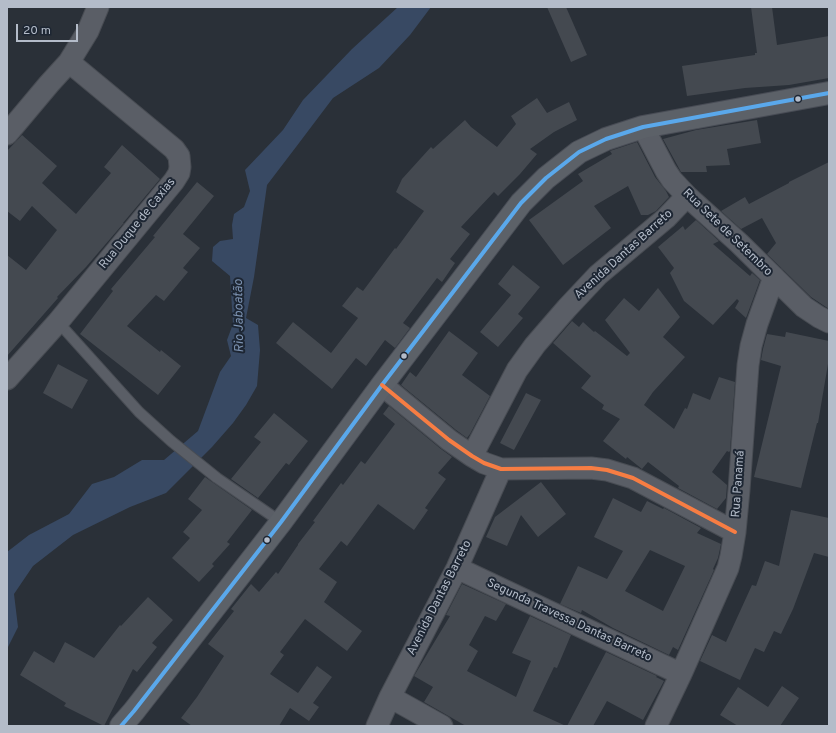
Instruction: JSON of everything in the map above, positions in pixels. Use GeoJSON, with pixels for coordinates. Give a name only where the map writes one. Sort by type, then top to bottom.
{"type":"FeatureCollection","features":[{"type":"Feature","properties":{"kind":"main road"},"geometry":{"type":"LineString","coordinates":[[121,726],[281,522],[382,385],[516,209],[546,178],[579,152],[606,139],[643,127],[829,93]]}},
{"type":"Feature","properties":{"kind":"street"},"geometry":{"type":"LineString","coordinates":[[7,134],[69,62],[88,31],[98,7]]}},
{"type":"Feature","properties":{"kind":"street","name":"Rua Duque de Caxias"},"geometry":{"type":"LineString","coordinates":[[7,379],[58,322],[174,181],[180,167],[179,156],[174,149],[69,62]]}},
{"type":"Feature","properties":{"kind":"street","name":"Rua Sete de Setembro"},"geometry":{"type":"LineString","coordinates":[[643,127],[666,171],[687,196],[739,243],[804,307],[829,322]]}},
{"type":"Feature","properties":{"kind":"street","name":"Avenida Dantas Barreto"},"geometry":{"type":"LineString","coordinates":[[472,456],[517,370],[534,344],[598,275],[666,218],[687,196]]}},
{"type":"Feature","properties":{"kind":"street","name":"Rua Panamá"},"geometry":{"type":"LineString","coordinates":[[656,726],[728,568],[735,532],[748,365],[751,346],[757,324],[774,277]]}},
{"type":"Feature","properties":{"kind":"street"},"geometry":{"type":"LineString","coordinates":[[382,385],[449,440],[484,463],[501,469],[591,468],[607,470],[633,478],[735,532]]}},
{"type":"Feature","properties":{"kind":"street","name":"Avenida Dantas Barreto"},"geometry":{"type":"LineString","coordinates":[[376,726],[457,568],[501,469]]}},
{"type":"Feature","properties":{"kind":"street","name":"Segunda Travessa Dantas Barreto"},"geometry":{"type":"LineString","coordinates":[[457,568],[681,674]]}},
{"type":"Feature","properties":{"kind":"street"},"geometry":{"type":"LineString","coordinates":[[390,697],[442,726]]}},
{"type":"Feature","properties":{"kind":"lane"},"geometry":{"type":"LineString","coordinates":[[58,322],[140,412],[171,441],[201,466],[281,522]]}},
{"type":"Feature","properties":{"kind":"water","name":"Rio Jaboatão"},"geometry":{"type":"Polygon","coordinates":[[[398,7],[431,7],[410,35],[379,68],[333,98],[267,185],[254,277],[246,318],[258,325],[260,350],[257,386],[246,405],[233,423],[212,447],[166,493],[130,507],[73,535],[33,566],[14,594],[18,627],[7,649],[7,552],[29,535],[69,514],[92,484],[114,477],[142,460],[164,460],[198,431],[220,372],[231,356],[227,340],[233,324],[230,276],[212,261],[213,247],[220,241],[233,239],[232,225],[234,214],[244,207],[250,191],[245,170],[283,130],[303,100],[352,49],[398,7]]]}},
{"type":"Feature","properties":{"kind":"building"},"geometry":{"type":"Polygon","coordinates":[[[547,7],[566,7],[587,55],[571,62],[547,7]]]}},
{"type":"Feature","properties":{"kind":"building"},"geometry":{"type":"Polygon","coordinates":[[[751,7],[772,7],[777,45],[829,36],[829,78],[789,85],[745,88],[687,96],[682,66],[755,55],[755,53],[757,53],[751,7]]]}},
{"type":"Feature","properties":{"kind":"building"},"geometry":{"type":"Polygon","coordinates":[[[537,98],[547,113],[569,102],[577,120],[554,132],[530,149],[537,154],[520,174],[498,196],[494,192],[461,227],[470,234],[450,259],[455,263],[442,282],[437,278],[403,323],[410,328],[395,348],[385,340],[366,366],[356,358],[332,389],[276,343],[293,322],[331,353],[358,318],[342,306],[357,287],[363,291],[424,211],[396,192],[402,179],[431,147],[433,149],[465,120],[471,127],[497,147],[516,124],[511,116],[537,98]]]}},
{"type":"Feature","properties":{"kind":"building"},"geometry":{"type":"Polygon","coordinates":[[[757,120],[761,143],[727,149],[730,165],[706,166],[707,172],[681,172],[663,139],[696,130],[757,120]]]}},
{"type":"Feature","properties":{"kind":"building"},"geometry":{"type":"Polygon","coordinates":[[[22,135],[57,166],[42,183],[76,214],[111,173],[104,167],[122,145],[160,179],[86,267],[57,297],[58,298],[7,356],[7,255],[26,270],[57,230],[32,206],[20,221],[7,211],[7,151],[22,135]]]}},
{"type":"Feature","properties":{"kind":"building"},"geometry":{"type":"Polygon","coordinates":[[[637,142],[655,177],[669,197],[656,211],[648,215],[641,215],[628,186],[594,206],[611,228],[563,265],[529,220],[583,181],[578,174],[612,154],[610,151],[637,142]]]}},
{"type":"Feature","properties":{"kind":"building"},"geometry":{"type":"Polygon","coordinates":[[[829,162],[829,309],[811,297],[767,254],[776,243],[762,218],[741,229],[721,211],[745,197],[749,204],[829,162]]]}},
{"type":"Feature","properties":{"kind":"building"},"geometry":{"type":"Polygon","coordinates":[[[197,182],[214,196],[183,234],[200,248],[183,268],[188,272],[164,301],[156,295],[127,326],[160,352],[161,350],[181,366],[158,395],[80,334],[113,291],[111,289],[155,237],[153,236],[197,182]]]}},
{"type":"Feature","properties":{"kind":"building"},"geometry":{"type":"Polygon","coordinates":[[[696,220],[719,241],[713,244],[750,276],[752,273],[760,280],[746,318],[735,308],[739,301],[737,299],[713,325],[684,301],[670,273],[674,268],[658,247],[683,226],[685,230],[696,220]]]}},
{"type":"Feature","properties":{"kind":"building"},"geometry":{"type":"Polygon","coordinates":[[[513,265],[540,287],[518,314],[523,318],[498,347],[480,332],[511,295],[498,284],[513,265]]]}},
{"type":"Feature","properties":{"kind":"building"},"geometry":{"type":"Polygon","coordinates":[[[658,288],[680,317],[663,337],[685,357],[653,392],[644,405],[674,429],[685,408],[687,409],[693,393],[710,400],[719,377],[735,382],[730,451],[727,451],[712,472],[727,485],[726,498],[717,509],[678,488],[679,486],[648,462],[642,469],[627,457],[626,459],[603,441],[620,419],[602,409],[604,405],[581,388],[591,376],[553,343],[572,321],[579,327],[583,322],[627,356],[630,353],[605,320],[624,298],[639,311],[658,288]]]}},
{"type":"Feature","properties":{"kind":"building"},"geometry":{"type":"Polygon","coordinates":[[[449,331],[478,353],[462,375],[490,396],[467,438],[401,385],[410,372],[416,377],[449,331]]]}},
{"type":"Feature","properties":{"kind":"building"},"geometry":{"type":"Polygon","coordinates":[[[786,332],[829,341],[829,358],[818,423],[801,488],[754,477],[781,366],[761,360],[763,349],[767,334],[785,337],[786,332]]]}},
{"type":"Feature","properties":{"kind":"building"},"geometry":{"type":"Polygon","coordinates":[[[58,364],[88,380],[72,409],[43,393],[58,364]]]}},
{"type":"Feature","properties":{"kind":"building"},"geometry":{"type":"Polygon","coordinates":[[[526,393],[541,400],[514,450],[500,443],[526,393]]]}},
{"type":"Feature","properties":{"kind":"building"},"geometry":{"type":"Polygon","coordinates":[[[389,406],[452,457],[438,473],[446,479],[425,508],[428,510],[414,530],[378,504],[347,546],[341,541],[319,569],[337,582],[324,602],[362,631],[347,651],[305,619],[280,652],[284,655],[270,674],[298,693],[317,666],[332,677],[313,703],[319,707],[309,721],[290,708],[279,726],[192,726],[181,718],[224,656],[208,644],[234,611],[231,609],[251,584],[259,592],[276,572],[278,574],[315,522],[313,521],[341,483],[343,485],[361,461],[365,464],[395,424],[383,414],[389,406]]]}},
{"type":"Feature","properties":{"kind":"building"},"geometry":{"type":"Polygon","coordinates":[[[274,413],[308,441],[289,465],[286,463],[258,498],[231,479],[261,442],[254,437],[274,413]]]}},
{"type":"Feature","properties":{"kind":"building"},"geometry":{"type":"Polygon","coordinates":[[[205,477],[252,510],[227,542],[230,544],[212,564],[214,566],[199,582],[172,558],[190,538],[183,532],[202,510],[188,499],[205,477]]]}},
{"type":"Feature","properties":{"kind":"building"},"geometry":{"type":"Polygon","coordinates":[[[541,482],[566,514],[538,537],[521,515],[507,546],[486,537],[495,517],[541,482]]]}},
{"type":"Feature","properties":{"kind":"building"},"geometry":{"type":"Polygon","coordinates":[[[613,498],[641,512],[647,501],[663,509],[664,508],[701,528],[697,533],[721,544],[718,558],[713,569],[714,570],[678,650],[673,647],[669,655],[613,628],[582,610],[581,613],[560,604],[578,566],[607,579],[623,551],[594,537],[613,498]],[[650,550],[625,591],[663,611],[685,566],[650,550]]]}},
{"type":"Feature","properties":{"kind":"building"},"geometry":{"type":"Polygon","coordinates":[[[791,510],[829,518],[829,557],[814,553],[793,609],[781,634],[774,631],[764,652],[755,648],[740,680],[700,661],[712,635],[726,642],[752,585],[756,586],[765,561],[779,566],[791,510]]]}},
{"type":"Feature","properties":{"kind":"building"},"geometry":{"type":"Polygon","coordinates":[[[462,584],[506,604],[496,621],[485,616],[469,645],[478,651],[467,671],[516,697],[531,661],[512,653],[530,616],[571,635],[557,668],[554,667],[533,711],[566,726],[466,726],[424,702],[433,687],[414,676],[450,616],[446,615],[462,584]]]}},
{"type":"Feature","properties":{"kind":"building"},"geometry":{"type":"Polygon","coordinates":[[[148,597],[173,620],[152,643],[157,647],[137,672],[133,669],[104,726],[64,706],[66,703],[20,675],[34,651],[54,663],[65,642],[94,658],[120,625],[121,626],[148,597]]]}},
{"type":"Feature","properties":{"kind":"building"},"geometry":{"type":"Polygon","coordinates":[[[606,652],[657,676],[656,677],[664,681],[643,720],[607,701],[593,726],[567,726],[606,652]]]}},
{"type":"Feature","properties":{"kind":"building"},"geometry":{"type":"Polygon","coordinates":[[[782,686],[799,698],[780,726],[738,726],[720,715],[738,687],[768,707],[782,686]]]}},
{"type":"Feature","properties":{"kind":"transit line"},"geometry":{"type":"LineString","coordinates":[[121,726],[281,522],[382,385],[521,203],[546,178],[579,152],[606,139],[643,127],[829,93]]}},
{"type":"Feature","properties":{"kind":"transit line"},"geometry":{"type":"LineString","coordinates":[[382,385],[449,440],[484,463],[501,469],[591,468],[607,470],[633,478],[735,532]]}}]}
